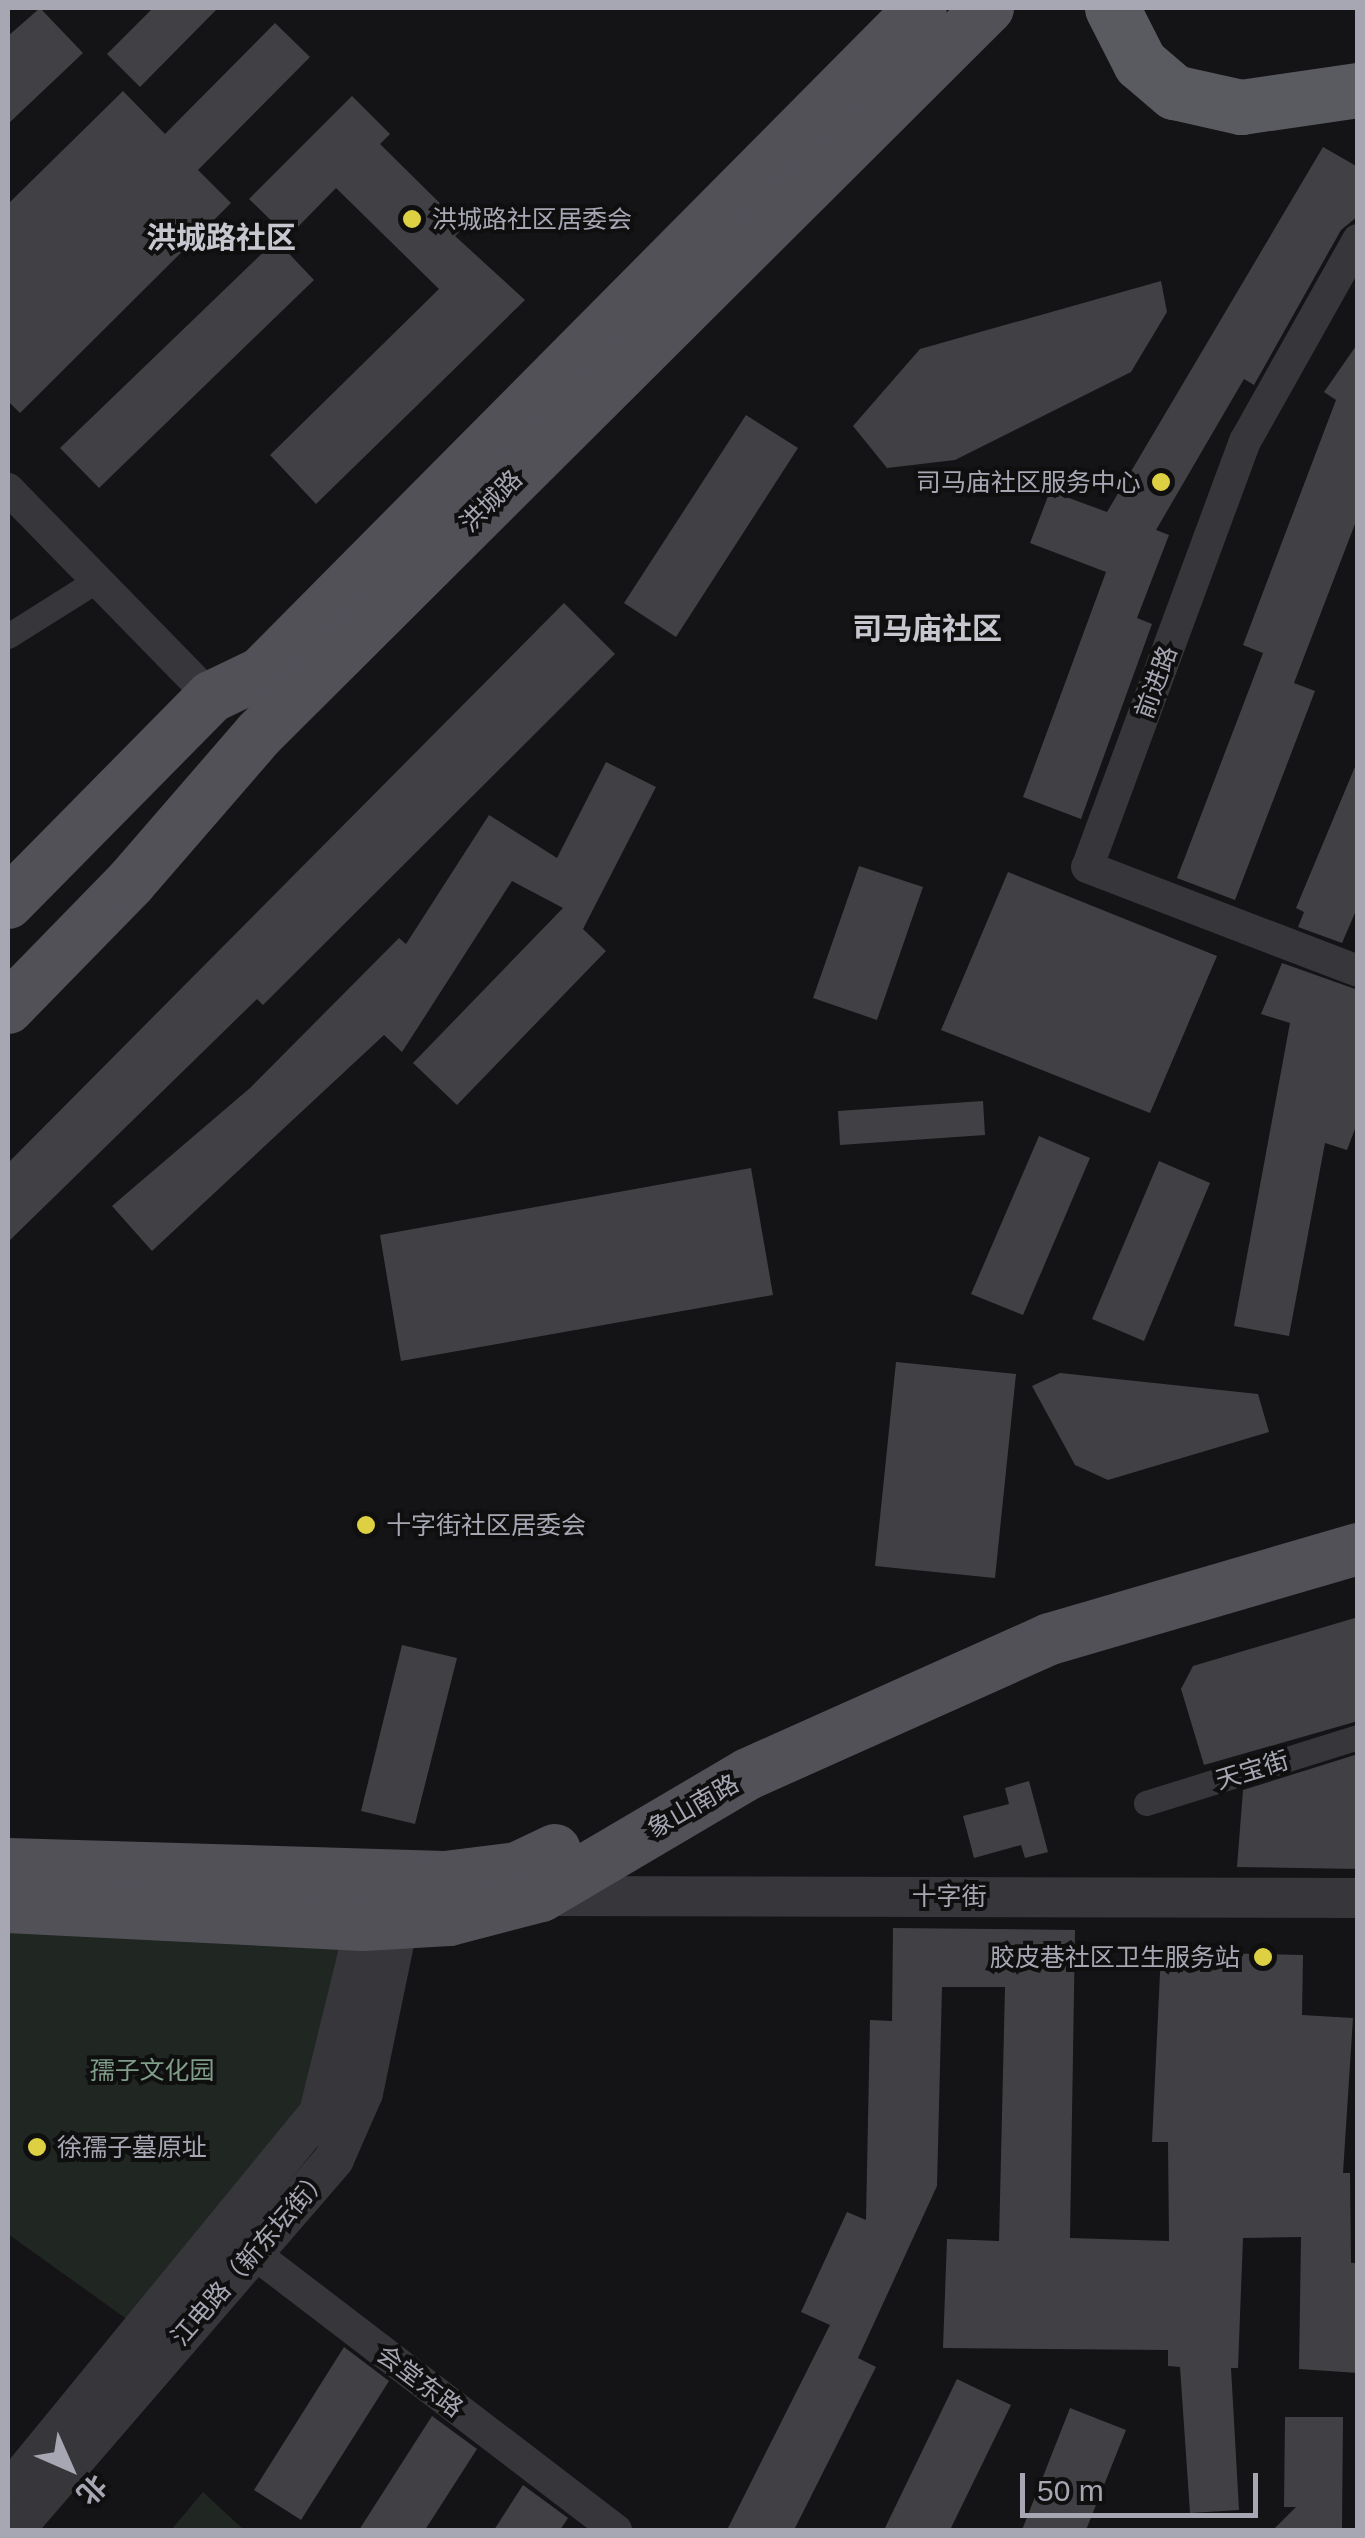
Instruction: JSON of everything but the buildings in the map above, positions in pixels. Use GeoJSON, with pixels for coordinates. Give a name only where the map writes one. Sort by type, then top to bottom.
{"type":"FeatureCollection","features":[{"type":"Feature","properties":{"kind":"highway"},"geometry":{"type":"LineString","coordinates":[[1112,8],[1140,63],[1174,92],[1241,107],[1358,90]]}},
{"type":"Feature","properties":{"kind":"main road","name":"洪城路"},"geometry":{"type":"LineString","coordinates":[[8,903],[212,697],[260,673],[921,8]]}},
{"type":"Feature","properties":{"kind":"main road","name":"洪城路"},"geometry":{"type":"LineString","coordinates":[[8,1008],[130,883],[259,734],[988,8]]}},
{"type":"Feature","properties":{"kind":"main road","name":"象山南路"},"geometry":{"type":"LineString","coordinates":[[8,1906],[384,1899],[517,1868],[735,1751],[1038,1608],[1358,1520]]}},
{"type":"Feature","properties":{"kind":"main road","name":"象山南路"},"geometry":{"type":"LineString","coordinates":[[8,1864],[384,1899],[449,1920],[541,1896],[748,1774],[1050,1639],[1358,1549]]}},
{"type":"Feature","properties":{"kind":"street","name":"前进路"},"geometry":{"type":"LineString","coordinates":[[1358,240],[1245,441],[1088,867],[1358,971]]}},
{"type":"Feature","properties":{"kind":"street"},"geometry":{"type":"LineString","coordinates":[[8,489],[212,697]]}},
{"type":"Feature","properties":{"kind":"street"},"geometry":{"type":"LineString","coordinates":[[8,636],[98,580]]}},
{"type":"Feature","properties":{"kind":"street","name":"天宝街"},"geometry":{"type":"LineString","coordinates":[[1146,1804],[1358,1737]]}},
{"type":"Feature","properties":{"kind":"street","name":"十字街"},"geometry":{"type":"LineString","coordinates":[[541,1896],[1358,1898]]}},
{"type":"Feature","properties":{"kind":"street","name":"江电路（新东坛街）"},"geometry":{"type":"LineString","coordinates":[[14,2530],[239,2242],[319,2113],[384,1899]]}},
{"type":"Feature","properties":{"kind":"street","name":"江电路（新东坛街）"},"geometry":{"type":"LineString","coordinates":[[8,2493],[239,2242]]}},
{"type":"Feature","properties":{"kind":"street","name":"会堂东路"},"geometry":{"type":"LineString","coordinates":[[239,2242],[616,2530]]}},
{"type":"Feature","properties":{"kind":"green space","name":"孺子文化园"},"geometry":{"type":"Polygon","coordinates":[[[8,1919],[350,1936],[307,2107],[135,2325],[8,2234],[8,1919]]]}},
{"type":"Feature","properties":{"kind":"green space"},"geometry":{"type":"Polygon","coordinates":[[[203,2492],[244,2530],[171,2530],[203,2492]]]}},
{"type":"Feature","properties":{"kind":"place","name":"洪城路社区居委会"},"geometry":{"type":"Point","coordinates":[412,219]}},
{"type":"Feature","properties":{"kind":"place","name":"司马庙社区服务中心"},"geometry":{"type":"Point","coordinates":[1161,482]}},
{"type":"Feature","properties":{"kind":"place","name":"十字街社区居委会"},"geometry":{"type":"Point","coordinates":[366,1525]}},
{"type":"Feature","properties":{"kind":"place","name":"胶皮巷社区卫生服务站"},"geometry":{"type":"Point","coordinates":[1263,1957]}},
{"type":"Feature","properties":{"kind":"place","name":"徐孺子墓原址"},"geometry":{"type":"Point","coordinates":[37,2147]}},
{"type":"Feature","properties":{"kind":"district","name":"洪城路社区"},"geometry":{"type":"Point","coordinates":[221,238]}},
{"type":"Feature","properties":{"kind":"district","name":"司马庙社区"},"geometry":{"type":"Point","coordinates":[927,629]}}]}
